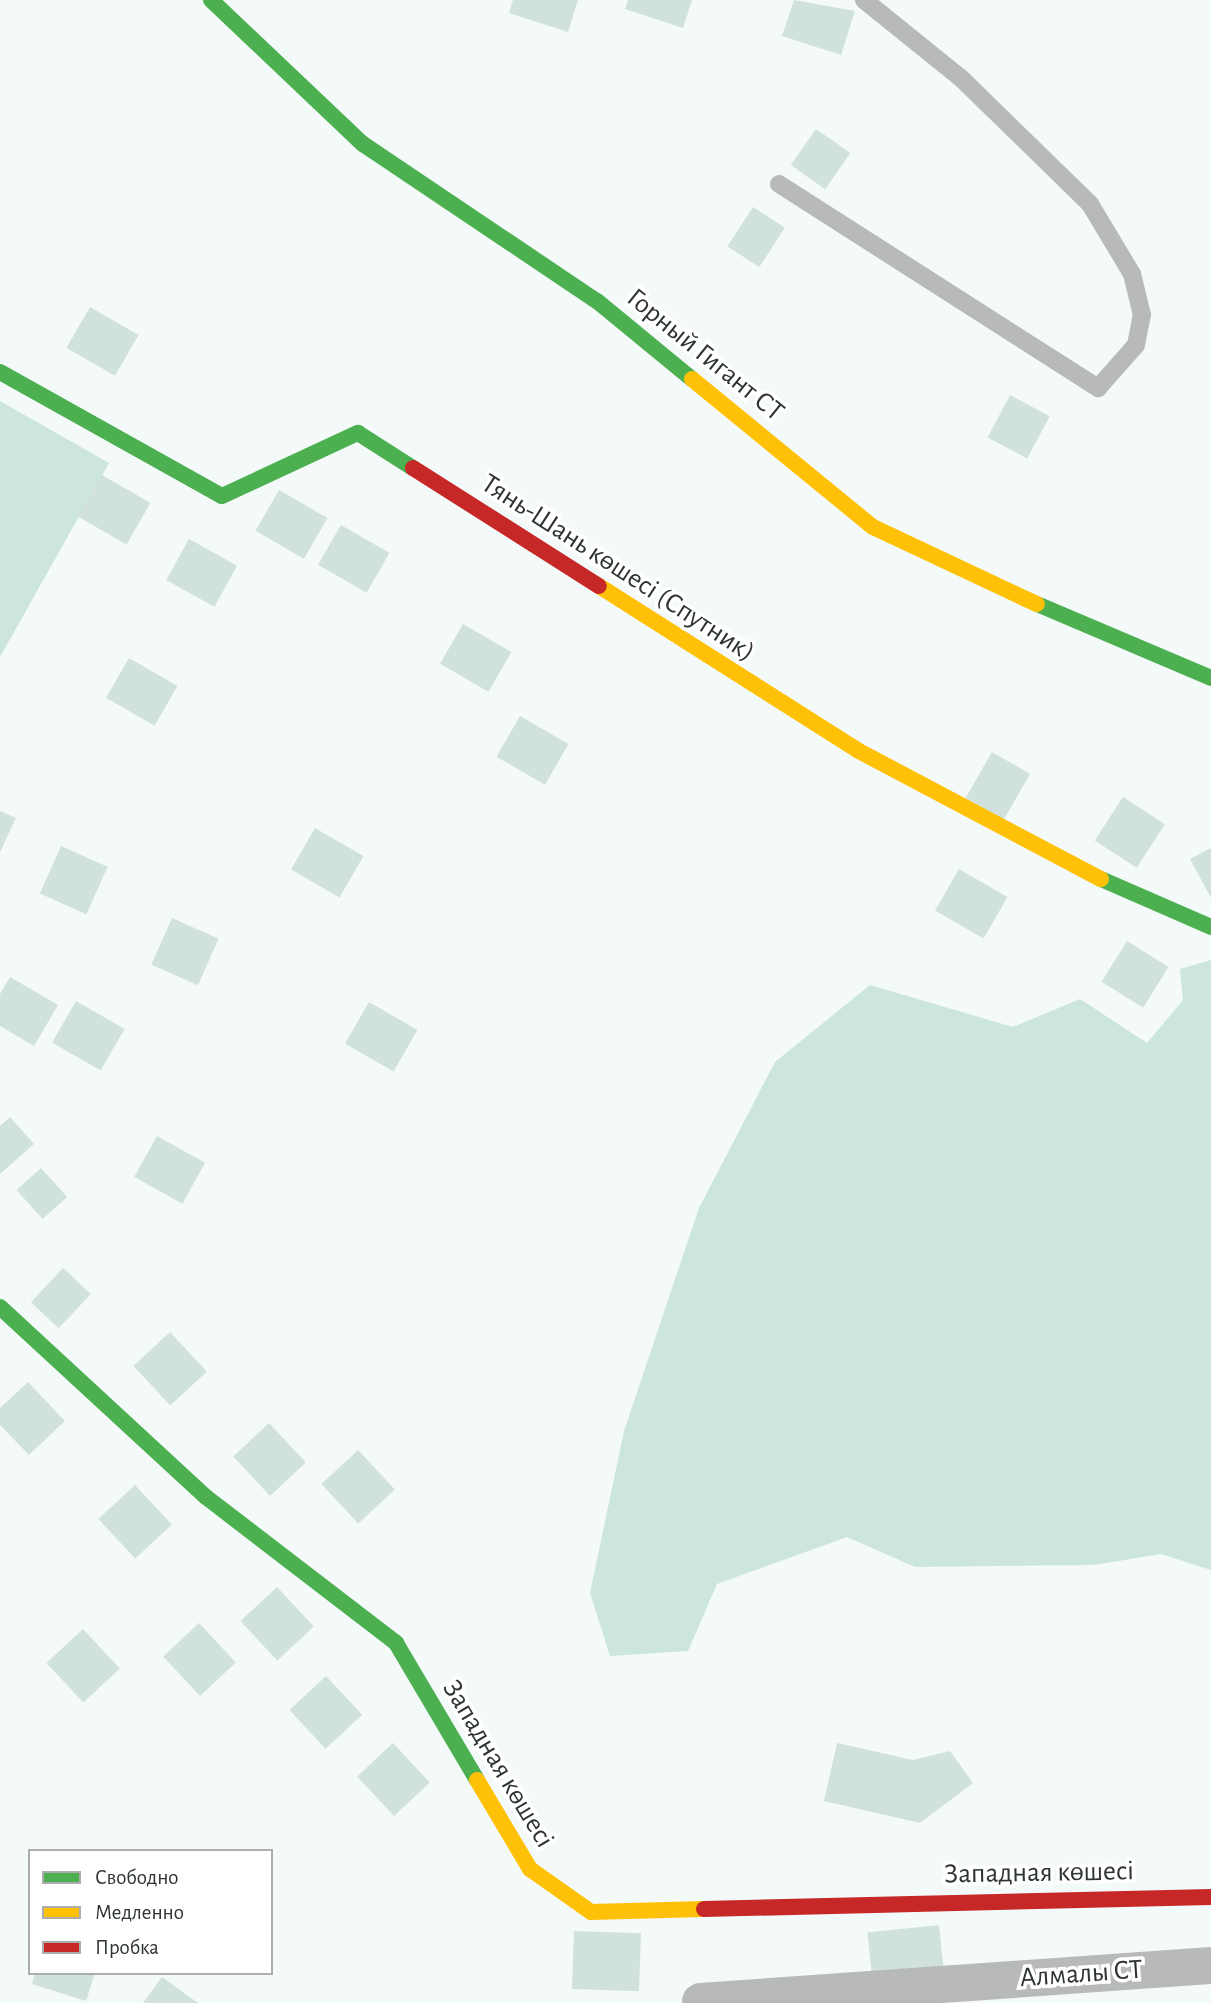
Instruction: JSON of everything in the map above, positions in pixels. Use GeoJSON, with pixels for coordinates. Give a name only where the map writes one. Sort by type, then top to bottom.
{"type":"FeatureCollection","features":[{"type":"Feature","properties":{"kind":"street","name":"Горный Гигант СТ"},"geometry":{"type":"LineString","coordinates":[[211,0],[363,144],[597,301],[873,527],[1135,650],[1211,678]]}},
{"type":"Feature","properties":{"kind":"street","name":"Тянь-Шань көшесі (Спутник)"},"geometry":{"type":"LineString","coordinates":[[0,372],[222,496],[358,433],[857,750],[1073,867],[1211,927]]}},
{"type":"Feature","properties":{"kind":"street","name":"Западная көшесі"},"geometry":{"type":"LineString","coordinates":[[0,1307],[206,1497],[396,1643],[530,1869],[591,1912],[1211,1897]]}},
{"type":"Feature","properties":{"kind":"street","name":"Алмалы СТ"},"geometry":{"type":"LineString","coordinates":[[700,2001],[1211,1965]]}},
{"type":"Feature","properties":{"kind":"lane"},"geometry":{"type":"LineString","coordinates":[[779,184],[1098,388],[1136,345],[1142,315],[1132,274],[1090,204],[962,79],[864,0]]}},
{"type":"Feature","properties":{"kind":"green space"},"geometry":{"type":"Polygon","coordinates":[[[0,401],[109,463],[0,657],[0,401]]]}},
{"type":"Feature","properties":{"kind":"green space"},"geometry":{"type":"Polygon","coordinates":[[[1211,960],[1211,1570],[1161,1554],[1094,1565],[915,1567],[847,1537],[717,1584],[688,1651],[610,1656],[590,1593],[624,1431],[699,1208],[775,1062],[870,985],[1013,1027],[1080,999],[1147,1043],[1183,1000],[1180,969],[1211,960]]]}},
{"type":"Feature","properties":{"kind":"building"},"geometry":{"type":"Polygon","coordinates":[[[513,0],[578,0],[568,32],[509,13],[513,0]]]}},
{"type":"Feature","properties":{"kind":"building"},"geometry":{"type":"Polygon","coordinates":[[[628,0],[692,0],[683,28],[625,9],[628,0]]]}},
{"type":"Feature","properties":{"kind":"building"},"geometry":{"type":"Polygon","coordinates":[[[794,0],[855,11],[841,55],[782,36],[794,0]]]}},
{"type":"Feature","properties":{"kind":"building"},"geometry":{"type":"Polygon","coordinates":[[[816,129],[850,153],[825,189],[791,165],[816,129]]]}},
{"type":"Feature","properties":{"kind":"building"},"geometry":{"type":"Polygon","coordinates":[[[753,207],[785,228],[759,267],[727,246],[753,207]]]}},
{"type":"Feature","properties":{"kind":"building"},"geometry":{"type":"Polygon","coordinates":[[[90,307],[138,335],[115,376],[66,348],[90,307]]]}},
{"type":"Feature","properties":{"kind":"building"},"geometry":{"type":"Polygon","coordinates":[[[1010,395],[1050,416],[1027,459],[987,437],[1010,395]]]}},
{"type":"Feature","properties":{"kind":"building"},"geometry":{"type":"Polygon","coordinates":[[[102,475],[150,503],[126,545],[78,517],[102,475]]]}},
{"type":"Feature","properties":{"kind":"building"},"geometry":{"type":"Polygon","coordinates":[[[279,490],[327,518],[304,559],[256,531],[279,490]]]}},
{"type":"Feature","properties":{"kind":"building"},"geometry":{"type":"Polygon","coordinates":[[[341,525],[389,553],[366,593],[318,565],[341,525]]]}},
{"type":"Feature","properties":{"kind":"building"},"geometry":{"type":"Polygon","coordinates":[[[189,539],[237,566],[214,607],[166,580],[189,539]]]}},
{"type":"Feature","properties":{"kind":"building"},"geometry":{"type":"Polygon","coordinates":[[[463,624],[511,652],[488,692],[440,664],[463,624]]]}},
{"type":"Feature","properties":{"kind":"building"},"geometry":{"type":"Polygon","coordinates":[[[129,658],[177,686],[154,726],[106,698],[129,658]]]}},
{"type":"Feature","properties":{"kind":"building"},"geometry":{"type":"Polygon","coordinates":[[[520,716],[568,744],[545,785],[496,757],[520,716]]]}},
{"type":"Feature","properties":{"kind":"building"},"geometry":{"type":"Polygon","coordinates":[[[992,752],[1030,774],[1004,820],[966,798],[992,752]]]}},
{"type":"Feature","properties":{"kind":"building"},"geometry":{"type":"Polygon","coordinates":[[[1123,797],[1165,824],[1137,868],[1095,841],[1123,797]]]}},
{"type":"Feature","properties":{"kind":"building"},"geometry":{"type":"Polygon","coordinates":[[[0,811],[16,818],[0,852],[0,811]]]}},
{"type":"Feature","properties":{"kind":"building"},"geometry":{"type":"Polygon","coordinates":[[[315,828],[363,856],[339,898],[291,870],[315,828]]]}},
{"type":"Feature","properties":{"kind":"building"},"geometry":{"type":"Polygon","coordinates":[[[61,846],[108,867],[86,914],[40,894],[61,846]]]}},
{"type":"Feature","properties":{"kind":"building"},"geometry":{"type":"Polygon","coordinates":[[[1211,848],[1211,898],[1190,859],[1211,848]]]}},
{"type":"Feature","properties":{"kind":"building"},"geometry":{"type":"Polygon","coordinates":[[[959,869],[1007,897],[983,939],[935,911],[959,869]]]}},
{"type":"Feature","properties":{"kind":"building"},"geometry":{"type":"Polygon","coordinates":[[[172,918],[219,939],[198,985],[151,965],[172,918]]]}},
{"type":"Feature","properties":{"kind":"building"},"geometry":{"type":"Polygon","coordinates":[[[1127,941],[1169,967],[1143,1008],[1102,982],[1127,941]]]}},
{"type":"Feature","properties":{"kind":"building"},"geometry":{"type":"Polygon","coordinates":[[[10,977],[58,1005],[34,1046],[0,1026],[0,994],[10,977]]]}},
{"type":"Feature","properties":{"kind":"building"},"geometry":{"type":"Polygon","coordinates":[[[76,1001],[124,1029],[100,1071],[52,1043],[76,1001]]]}},
{"type":"Feature","properties":{"kind":"building"},"geometry":{"type":"Polygon","coordinates":[[[369,1002],[417,1030],[393,1072],[345,1044],[369,1002]]]}},
{"type":"Feature","properties":{"kind":"building"},"geometry":{"type":"Polygon","coordinates":[[[10,1117],[34,1144],[0,1174],[0,1126],[10,1117]]]}},
{"type":"Feature","properties":{"kind":"building"},"geometry":{"type":"Polygon","coordinates":[[[157,1136],[205,1163],[182,1204],[134,1177],[157,1136]]]}},
{"type":"Feature","properties":{"kind":"building"},"geometry":{"type":"Polygon","coordinates":[[[41,1168],[67,1197],[43,1219],[16,1190],[41,1168]]]}},
{"type":"Feature","properties":{"kind":"building"},"geometry":{"type":"Polygon","coordinates":[[[63,1268],[91,1294],[59,1328],[31,1302],[63,1268]]]}},
{"type":"Feature","properties":{"kind":"building"},"geometry":{"type":"Polygon","coordinates":[[[170,1332],[207,1371],[170,1406],[133,1366],[170,1332]]]}},
{"type":"Feature","properties":{"kind":"building"},"geometry":{"type":"Polygon","coordinates":[[[28,1382],[65,1421],[29,1455],[0,1425],[0,1408],[28,1382]]]}},
{"type":"Feature","properties":{"kind":"building"},"geometry":{"type":"Polygon","coordinates":[[[269,1423],[306,1462],[270,1496],[233,1456],[269,1423]]]}},
{"type":"Feature","properties":{"kind":"building"},"geometry":{"type":"Polygon","coordinates":[[[358,1450],[395,1489],[358,1524],[321,1484],[358,1450]]]}},
{"type":"Feature","properties":{"kind":"building"},"geometry":{"type":"Polygon","coordinates":[[[135,1485],[172,1524],[135,1559],[98,1519],[135,1485]]]}},
{"type":"Feature","properties":{"kind":"building"},"geometry":{"type":"Polygon","coordinates":[[[277,1587],[314,1626],[277,1661],[240,1621],[277,1587]]]}},
{"type":"Feature","properties":{"kind":"building"},"geometry":{"type":"Polygon","coordinates":[[[199,1623],[236,1662],[200,1696],[163,1656],[199,1623]]]}},
{"type":"Feature","properties":{"kind":"building"},"geometry":{"type":"Polygon","coordinates":[[[83,1629],[120,1668],[83,1703],[46,1663],[83,1629]]]}},
{"type":"Feature","properties":{"kind":"building"},"geometry":{"type":"Polygon","coordinates":[[[326,1676],[362,1715],[326,1749],[289,1710],[326,1676]]]}},
{"type":"Feature","properties":{"kind":"building"},"geometry":{"type":"Polygon","coordinates":[[[393,1743],[430,1782],[394,1816],[357,1776],[393,1743]]]}},
{"type":"Feature","properties":{"kind":"building"},"geometry":{"type":"Polygon","coordinates":[[[837,1743],[913,1760],[950,1751],[973,1783],[920,1823],[824,1801],[837,1743]]]}},
{"type":"Feature","properties":{"kind":"building"},"geometry":{"type":"Polygon","coordinates":[[[939,1925],[944,1976],[873,1983],[867,1933],[939,1925]]]}},
{"type":"Feature","properties":{"kind":"building"},"geometry":{"type":"Polygon","coordinates":[[[574,1931],[641,1933],[639,1991],[572,1989],[574,1931]]]}},
{"type":"Feature","properties":{"kind":"building"},"geometry":{"type":"Polygon","coordinates":[[[34,1975],[94,1975],[86,2001],[32,1984],[34,1975]]]}},
{"type":"Feature","properties":{"kind":"building"},"geometry":{"type":"Polygon","coordinates":[[[162,1977],[198,2003],[143,2003],[162,1977]]]}},
{"type":"Feature","properties":{"kind":"traffic: fast"},"geometry":{"type":"LineString","coordinates":[[211,0],[363,144],[597,301],[692,379]]}},
{"type":"Feature","properties":{"kind":"traffic: fast"},"geometry":{"type":"LineString","coordinates":[[0,372],[222,496],[358,433],[413,468]]}},
{"type":"Feature","properties":{"kind":"traffic: fast"},"geometry":{"type":"LineString","coordinates":[[1037,604],[1211,678]]}},
{"type":"Feature","properties":{"kind":"traffic: fast"},"geometry":{"type":"LineString","coordinates":[[1101,879],[1211,927]]}},
{"type":"Feature","properties":{"kind":"traffic: fast"},"geometry":{"type":"LineString","coordinates":[[0,1307],[206,1497],[396,1643],[477,1780]]}},
{"type":"Feature","properties":{"kind":"traffic: slow"},"geometry":{"type":"LineString","coordinates":[[692,379],[873,527],[1037,604]]}},
{"type":"Feature","properties":{"kind":"traffic: slow"},"geometry":{"type":"LineString","coordinates":[[599,586],[857,750],[1101,879]]}},
{"type":"Feature","properties":{"kind":"traffic: slow"},"geometry":{"type":"LineString","coordinates":[[477,1780],[530,1869],[591,1912],[704,1909]]}},
{"type":"Feature","properties":{"kind":"traffic: jam"},"geometry":{"type":"LineString","coordinates":[[413,468],[599,586]]}},
{"type":"Feature","properties":{"kind":"traffic: jam"},"geometry":{"type":"LineString","coordinates":[[704,1909],[1211,1897]]}}]}
